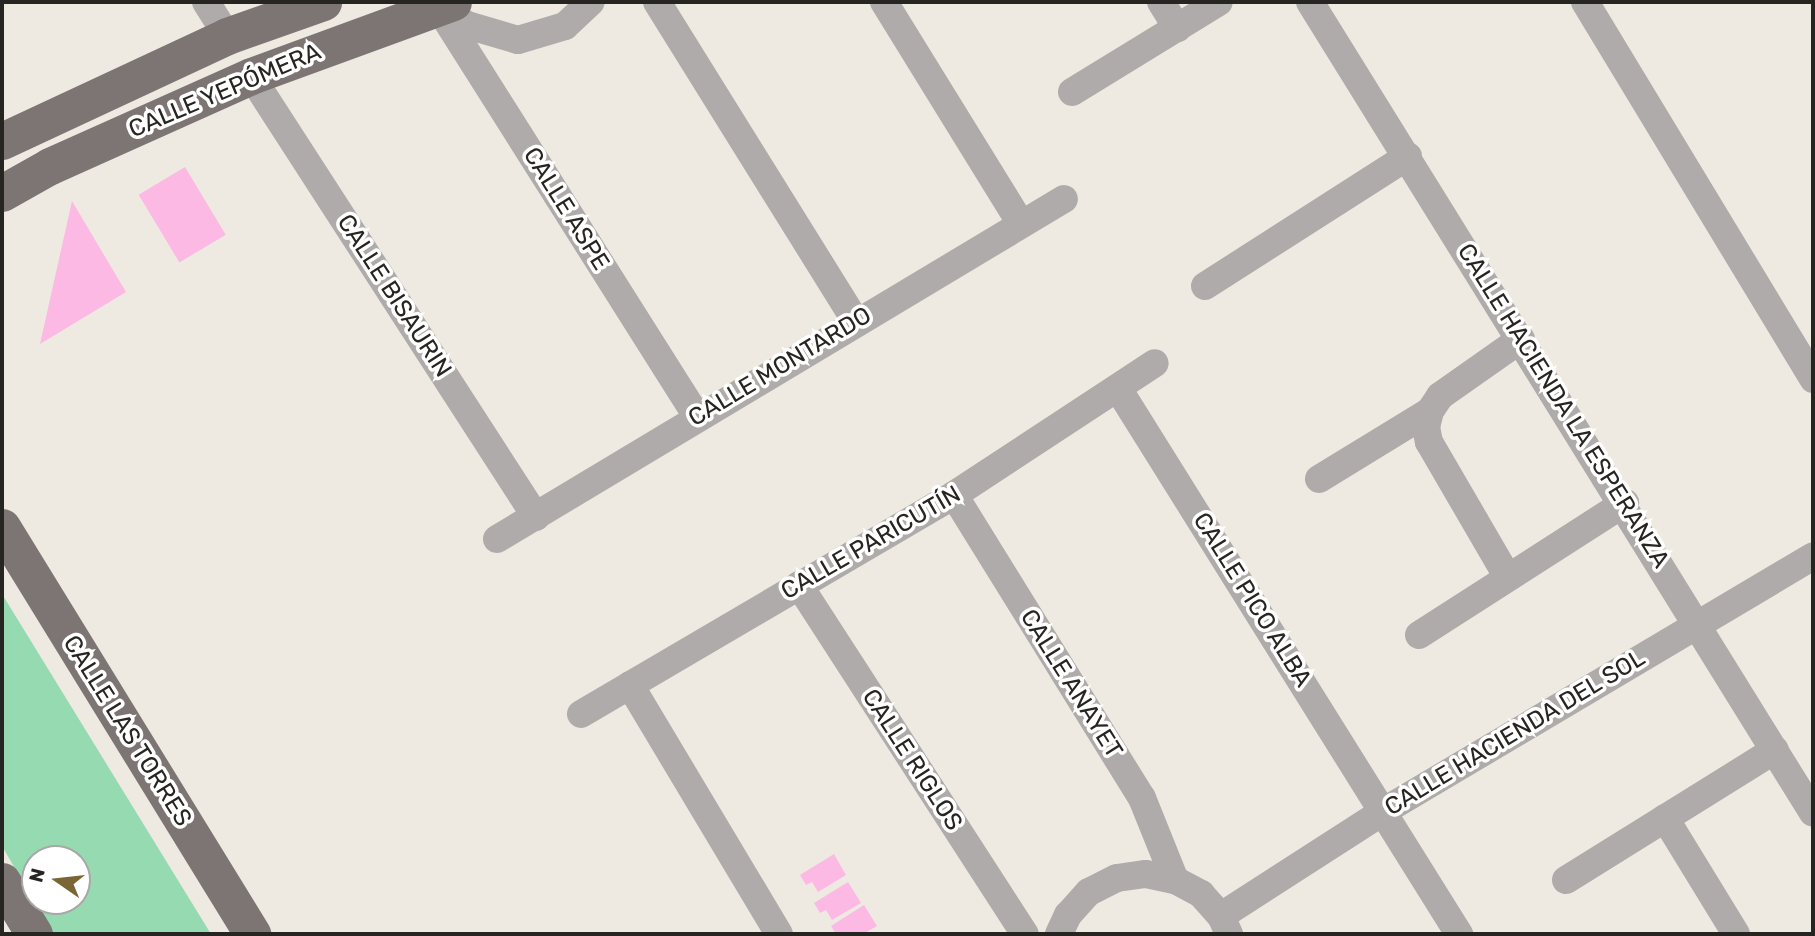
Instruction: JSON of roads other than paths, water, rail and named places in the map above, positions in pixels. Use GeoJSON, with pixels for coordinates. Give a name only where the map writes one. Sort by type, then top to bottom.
{"type":"FeatureCollection","features":[{"type":"Feature","properties":{"kind":"main road","name":"CALLE YEPÓMERA"},"geometry":{"type":"LineString","coordinates":[[2,141],[227,36],[323,2]]}},
{"type":"Feature","properties":{"kind":"main road","name":"CALLE YEPÓMERA"},"geometry":{"type":"LineString","coordinates":[[2,192],[50,166],[251,76],[442,4]]}},
{"type":"Feature","properties":{"kind":"main road","name":"CALLE LAS TORRES"},"geometry":{"type":"LineString","coordinates":[[2,527],[252,934]]}},
{"type":"Feature","properties":{"kind":"main road"},"geometry":{"type":"LineString","coordinates":[[2,881],[34,934]]}},
{"type":"Feature","properties":{"kind":"street"},"geometry":{"type":"LineString","coordinates":[[206,2],[227,36]]}},
{"type":"Feature","properties":{"kind":"street"},"geometry":{"type":"LineString","coordinates":[[442,4],[467,25],[518,40],[565,26],[591,2]]}},
{"type":"Feature","properties":{"kind":"street"},"geometry":{"type":"LineString","coordinates":[[657,2],[856,322]]}},
{"type":"Feature","properties":{"kind":"street"},"geometry":{"type":"LineString","coordinates":[[884,2],[1021,223]]}},
{"type":"Feature","properties":{"kind":"street"},"geometry":{"type":"LineString","coordinates":[[1161,2],[1177,27]]}},
{"type":"Feature","properties":{"kind":"street"},"geometry":{"type":"LineString","coordinates":[[1072,92],[1219,2]]}},
{"type":"Feature","properties":{"kind":"street","name":"CALLE HACIENDA LA ESPERANZA"},"geometry":{"type":"LineString","coordinates":[[1310,2],[1625,503],[1813,813]]}},
{"type":"Feature","properties":{"kind":"street"},"geometry":{"type":"LineString","coordinates":[[1585,2],[1813,379]]}},
{"type":"Feature","properties":{"kind":"street","name":"CALLE ASPE"},"geometry":{"type":"LineString","coordinates":[[442,4],[697,416]]}},
{"type":"Feature","properties":{"kind":"street","name":"CALLE BISAURIN"},"geometry":{"type":"LineString","coordinates":[[251,76],[536,517]]}},
{"type":"Feature","properties":{"kind":"street"},"geometry":{"type":"LineString","coordinates":[[1205,286],[1408,156]]}},
{"type":"Feature","properties":{"kind":"street","name":"CALLE MONTARDO"},"geometry":{"type":"LineString","coordinates":[[498,539],[697,416],[1064,199]]}},
{"type":"Feature","properties":{"kind":"street"},"geometry":{"type":"LineString","coordinates":[[1507,576],[1429,442],[1426,427],[1430,411],[1440,396],[1521,340]]}},
{"type":"Feature","properties":{"kind":"street","name":"CALLE PARICUTÍN"},"geometry":{"type":"LineString","coordinates":[[581,713],[954,495],[1119,390],[1155,363]]}},
{"type":"Feature","properties":{"kind":"street","name":"CALLE PICO ALBA"},"geometry":{"type":"LineString","coordinates":[[1119,390],[1459,934]]}},
{"type":"Feature","properties":{"kind":"street"},"geometry":{"type":"LineString","coordinates":[[1319,479],[1430,411]]}},
{"type":"Feature","properties":{"kind":"street","name":"CALLE ANAYET"},"geometry":{"type":"LineString","coordinates":[[954,495],[1142,798],[1175,880]]}},
{"type":"Feature","properties":{"kind":"street"},"geometry":{"type":"LineString","coordinates":[[1419,635],[1507,576],[1625,503]]}},
{"type":"Feature","properties":{"kind":"street","name":"CALLE HACIENDA DEL SOL"},"geometry":{"type":"LineString","coordinates":[[1225,925],[1384,811],[1813,556]]}},
{"type":"Feature","properties":{"kind":"street","name":"CALLE RIGLOS"},"geometry":{"type":"LineString","coordinates":[[799,585],[1025,934]]}},
{"type":"Feature","properties":{"kind":"street"},"geometry":{"type":"LineString","coordinates":[[630,685],[779,934]]}},
{"type":"Feature","properties":{"kind":"street"},"geometry":{"type":"LineString","coordinates":[[1566,880],[1775,750]]}},
{"type":"Feature","properties":{"kind":"street"},"geometry":{"type":"LineString","coordinates":[[1665,818],[1736,934]]}},
{"type":"Feature","properties":{"kind":"street"},"geometry":{"type":"LineString","coordinates":[[1059,934],[1068,915],[1089,892],[1117,878],[1146,874],[1175,880],[1201,894],[1225,925]]}}]}
